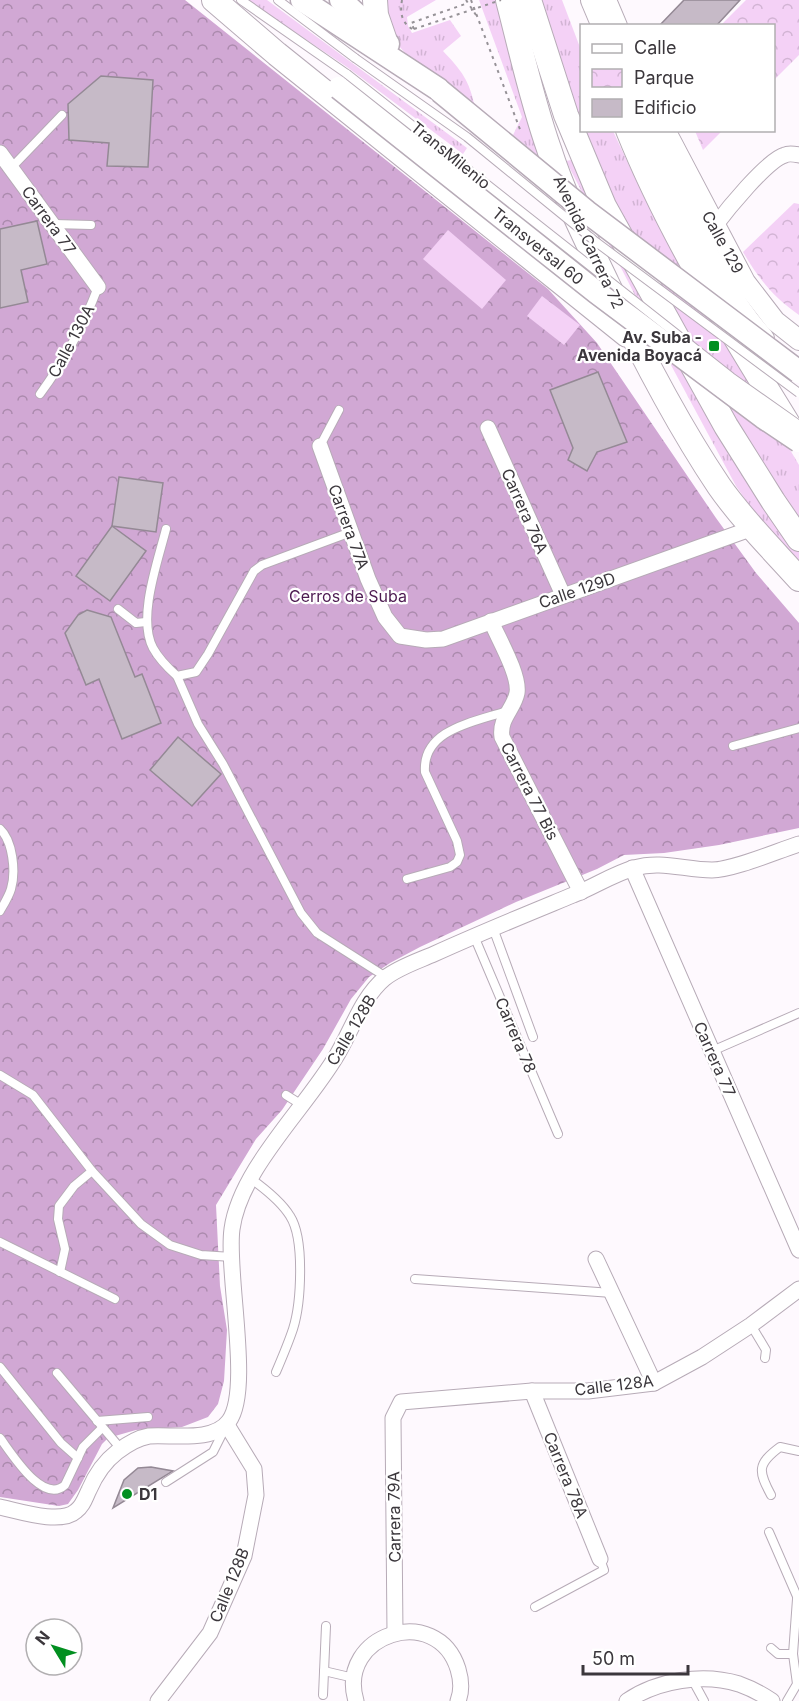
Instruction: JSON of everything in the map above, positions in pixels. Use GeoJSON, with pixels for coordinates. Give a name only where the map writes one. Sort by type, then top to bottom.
{"type":"FeatureCollection","features":[{"type":"Feature","properties":{"kind":"highway"},"geometry":{"type":"LineString","coordinates":[[215,0],[278,54],[648,352],[732,490],[754,516],[776,532],[799,540]]}},
{"type":"Feature","properties":{"kind":"highway"},"geometry":{"type":"LineString","coordinates":[[375,0],[376,15],[385,41]]}},
{"type":"Feature","properties":{"kind":"highway","name":"Avenida Carrera 72"},"geometry":{"type":"LineString","coordinates":[[502,0],[511,11],[548,148],[584,236],[648,352],[679,421],[720,487],[799,579]]}},
{"type":"Feature","properties":{"kind":"highway","name":"Avenida Carrera 72"},"geometry":{"type":"LineString","coordinates":[[529,0],[566,115],[604,206],[726,426],[799,540]]}},
{"type":"Feature","properties":{"kind":"highway"},"geometry":{"type":"LineString","coordinates":[[576,0],[585,24]]}},
{"type":"Feature","properties":{"kind":"highway"},"geometry":{"type":"LineString","coordinates":[[593,0],[603,24]]}},
{"type":"Feature","properties":{"kind":"highway"},"geometry":{"type":"LineString","coordinates":[[629,132],[665,214],[701,280],[799,442]]}},
{"type":"Feature","properties":{"kind":"highway"},"geometry":{"type":"LineString","coordinates":[[649,132],[665,173],[721,284],[743,317],[777,357]]}},
{"type":"Feature","properties":{"kind":"main road","name":"Transversal 60"},"geometry":{"type":"LineString","coordinates":[[215,0],[343,81],[596,292],[799,442]]}},
{"type":"Feature","properties":{"kind":"main road"},"geometry":{"type":"LineString","coordinates":[[302,0],[439,90]]}},
{"type":"Feature","properties":{"kind":"main road"},"geometry":{"type":"LineString","coordinates":[[341,0],[439,90],[587,212],[799,372]]}},
{"type":"Feature","properties":{"kind":"main road"},"geometry":{"type":"LineString","coordinates":[[606,0],[616,24]]}},
{"type":"Feature","properties":{"kind":"main road","name":"Calle 129"},"geometry":{"type":"LineString","coordinates":[[666,132],[714,227],[745,282],[775,321],[799,340]]}},
{"type":"Feature","properties":{"kind":"street","name":"Carrera 77"},"geometry":{"type":"LineString","coordinates":[[0,153],[98,287]]}},
{"type":"Feature","properties":{"kind":"street"},"geometry":{"type":"LineString","coordinates":[[714,227],[737,198],[774,161],[783,155],[799,155]]}},
{"type":"Feature","properties":{"kind":"street","name":"Carrera 76A"},"geometry":{"type":"LineString","coordinates":[[488,428],[562,595]]}},
{"type":"Feature","properties":{"kind":"street","name":"Carrera 77A"},"geometry":{"type":"LineString","coordinates":[[320,446],[385,617],[400,636]]}},
{"type":"Feature","properties":{"kind":"street","name":"Calle 129D"},"geometry":{"type":"LineString","coordinates":[[400,636],[426,640],[443,639],[753,528]]}},
{"type":"Feature","properties":{"kind":"street","name":"Carrera 77 Bis"},"geometry":{"type":"LineString","coordinates":[[491,621],[517,680],[517,693],[507,711],[501,730],[502,737],[581,892]]}},
{"type":"Feature","properties":{"kind":"street","name":"Calle 128B"},"geometry":{"type":"LineString","coordinates":[[158,1701],[210,1633],[244,1556],[256,1495],[254,1469],[227,1425],[238,1401],[238,1353],[232,1257],[232,1231],[237,1205],[250,1178],[337,1056],[366,1002],[386,977],[474,936],[581,892],[632,868],[666,864],[715,870],[799,844]]}},
{"type":"Feature","properties":{"kind":"street","name":"Carrera 77"},"geometry":{"type":"LineString","coordinates":[[632,868],[799,1250]]}},
{"type":"Feature","properties":{"kind":"street"},"geometry":{"type":"LineString","coordinates":[[596,1259],[654,1383]]}},
{"type":"Feature","properties":{"kind":"street","name":"Calle 128A"},"geometry":{"type":"LineString","coordinates":[[401,1402],[532,1391],[588,1391],[654,1383],[702,1357],[751,1325],[799,1289]]}},
{"type":"Feature","properties":{"kind":"street","name":"Carrera 78A"},"geometry":{"type":"LineString","coordinates":[[532,1391],[600,1559]]}},
{"type":"Feature","properties":{"kind":"street","name":"Carrera 79A"},"geometry":{"type":"LineString","coordinates":[[395,1633],[393,1418],[401,1402]]}},
{"type":"Feature","properties":{"kind":"street"},"geometry":{"type":"LineString","coordinates":[[0,1507],[57,1517],[70,1515],[84,1501],[93,1480],[108,1459],[134,1440],[148,1436],[183,1437],[216,1431],[227,1425]]}},
{"type":"Feature","properties":{"kind":"street"},"geometry":{"type":"LineString","coordinates":[[356,1701],[354,1678],[358,1663],[367,1649],[380,1639],[395,1633],[413,1631],[430,1636],[444,1646],[455,1660],[461,1677],[458,1701]]}},
{"type":"Feature","properties":{"kind":"street"},"geometry":{"type":"LineString","coordinates":[[627,1701],[658,1686],[692,1679],[738,1684],[772,1701]]}},
{"type":"Feature","properties":{"kind":"lane","name":"TransMilenio"},"geometry":{"type":"LineString","coordinates":[[241,0],[343,81],[712,362],[799,425]]}},
{"type":"Feature","properties":{"kind":"lane","name":"TransMilenio"},"geometry":{"type":"LineString","coordinates":[[278,0],[467,137],[596,242],[799,393]]}},
{"type":"Feature","properties":{"kind":"lane"},"geometry":{"type":"LineString","coordinates":[[12,167],[62,115]]}},
{"type":"Feature","properties":{"kind":"lane"},"geometry":{"type":"LineString","coordinates":[[52,224],[91,225]]}},
{"type":"Feature","properties":{"kind":"lane","name":"Calle 130A"},"geometry":{"type":"LineString","coordinates":[[40,394],[58,369],[84,324],[98,287]]}},
{"type":"Feature","properties":{"kind":"lane"},"geometry":{"type":"LineString","coordinates":[[320,446],[339,410]]}},
{"type":"Feature","properties":{"kind":"lane"},"geometry":{"type":"LineString","coordinates":[[166,529],[146,622],[152,646],[163,664],[177,676],[198,724],[223,764],[301,913],[318,933],[386,977]]}},
{"type":"Feature","properties":{"kind":"lane"},"geometry":{"type":"LineString","coordinates":[[177,676],[196,672],[254,571],[262,565],[351,532]]}},
{"type":"Feature","properties":{"kind":"lane"},"geometry":{"type":"LineString","coordinates":[[117,609],[136,622],[146,622]]}},
{"type":"Feature","properties":{"kind":"lane"},"geometry":{"type":"LineString","coordinates":[[407,879],[450,867],[457,862],[460,855],[457,841],[424,772],[424,761],[429,749],[446,732],[507,711]]}},
{"type":"Feature","properties":{"kind":"lane"},"geometry":{"type":"LineString","coordinates":[[732,746],[799,728]]}},
{"type":"Feature","properties":{"kind":"lane"},"geometry":{"type":"LineString","coordinates":[[0,829],[5,834],[13,858],[11,889],[0,911]]}},
{"type":"Feature","properties":{"kind":"lane"},"geometry":{"type":"LineString","coordinates":[[493,928],[533,1037]]}},
{"type":"Feature","properties":{"kind":"lane","name":"Carrera 78"},"geometry":{"type":"LineString","coordinates":[[474,936],[558,1134]]}},
{"type":"Feature","properties":{"kind":"lane"},"geometry":{"type":"LineString","coordinates":[[712,1051],[799,1013]]}},
{"type":"Feature","properties":{"kind":"lane"},"geometry":{"type":"LineString","coordinates":[[0,1075],[33,1095],[92,1171],[141,1224],[170,1245],[201,1255],[232,1257]]}},
{"type":"Feature","properties":{"kind":"lane"},"geometry":{"type":"LineString","coordinates":[[286,1095],[302,1105]]}},
{"type":"Feature","properties":{"kind":"lane"},"geometry":{"type":"LineString","coordinates":[[60,1272],[65,1249],[58,1219],[59,1206],[74,1186],[92,1171]]}},
{"type":"Feature","properties":{"kind":"lane"},"geometry":{"type":"LineString","coordinates":[[250,1178],[264,1188],[291,1216],[299,1247],[299,1293],[293,1328],[276,1372]]}},
{"type":"Feature","properties":{"kind":"lane"},"geometry":{"type":"LineString","coordinates":[[0,1242],[116,1299]]}},
{"type":"Feature","properties":{"kind":"lane"},"geometry":{"type":"LineString","coordinates":[[415,1279],[612,1293]]}},
{"type":"Feature","properties":{"kind":"lane"},"geometry":{"type":"LineString","coordinates":[[751,1325],[766,1350],[765,1358]]}},
{"type":"Feature","properties":{"kind":"lane"},"geometry":{"type":"LineString","coordinates":[[0,1367],[61,1443],[78,1458]]}},
{"type":"Feature","properties":{"kind":"lane"},"geometry":{"type":"LineString","coordinates":[[57,1373],[121,1449]]}},
{"type":"Feature","properties":{"kind":"lane"},"geometry":{"type":"LineString","coordinates":[[0,1438],[40,1486],[50,1491],[60,1490],[65,1485],[82,1447],[100,1424],[148,1417]]}},
{"type":"Feature","properties":{"kind":"lane"},"geometry":{"type":"LineString","coordinates":[[166,1482],[213,1452],[227,1425]]}},
{"type":"Feature","properties":{"kind":"lane"},"geometry":{"type":"LineString","coordinates":[[771,1495],[762,1479],[761,1468],[768,1456],[780,1447],[799,1451]]}},
{"type":"Feature","properties":{"kind":"lane"},"geometry":{"type":"LineString","coordinates":[[769,1532],[798,1600],[793,1654],[797,1684],[787,1701]]}},
{"type":"Feature","properties":{"kind":"lane"},"geometry":{"type":"LineString","coordinates":[[535,1607],[604,1570],[600,1559]]}},
{"type":"Feature","properties":{"kind":"lane"},"geometry":{"type":"LineString","coordinates":[[323,1695],[326,1626]]}},
{"type":"Feature","properties":{"kind":"lane"},"geometry":{"type":"LineString","coordinates":[[771,1648],[778,1654],[793,1654]]}},
{"type":"Feature","properties":{"kind":"lane"},"geometry":{"type":"LineString","coordinates":[[324,1671],[354,1678]]}},
{"type":"Feature","properties":{"kind":"lane"},"geometry":{"type":"LineString","coordinates":[[692,1679],[704,1701]]}},
{"type":"Feature","properties":{"kind":"path"},"geometry":{"type":"LineString","coordinates":[[402,0],[403,18],[408,26],[414,29],[502,0]]}},
{"type":"Feature","properties":{"kind":"path"},"geometry":{"type":"LineString","coordinates":[[414,29],[411,23],[467,1],[478,18]]}},
{"type":"Feature","properties":{"kind":"green space","name":"Cerros de Suba"},"geometry":{"type":"Polygon","coordinates":[[[0,0],[185,0],[548,289],[597,343],[716,518],[756,573],[799,623],[799,828],[719,845],[664,853],[624,855],[420,947],[369,977],[351,999],[323,1049],[282,1110],[256,1139],[216,1205],[220,1286],[227,1330],[224,1381],[218,1404],[208,1417],[182,1427],[136,1430],[108,1438],[102,1444],[68,1504],[59,1506],[0,1497],[0,0]]]}},
{"type":"Feature","properties":{"kind":"green space"},"geometry":{"type":"Polygon","coordinates":[[[247,0],[267,0],[467,148],[463,154],[347,67],[247,0]]]}},
{"type":"Feature","properties":{"kind":"green space"},"geometry":{"type":"Polygon","coordinates":[[[379,0],[436,0],[407,17],[408,26],[412,33],[450,20],[461,36],[443,51],[464,76],[475,107],[410,58],[395,42],[379,0]]]}},
{"type":"Feature","properties":{"kind":"green space"},"geometry":{"type":"Polygon","coordinates":[[[479,0],[498,0],[542,159],[513,135],[522,117],[479,0]]]}},
{"type":"Feature","properties":{"kind":"green space"},"geometry":{"type":"Polygon","coordinates":[[[540,0],[562,0],[580,47],[580,124],[540,0]]]}},
{"type":"Feature","properties":{"kind":"green space"},"geometry":{"type":"Polygon","coordinates":[[[746,0],[799,0],[799,55],[775,79],[775,24],[722,24],[746,0]]]}},
{"type":"Feature","properties":{"kind":"green space"},"geometry":{"type":"Polygon","coordinates":[[[582,132],[613,132],[643,195],[681,266],[799,465],[799,524],[732,417],[613,205],[582,132]]]}},
{"type":"Feature","properties":{"kind":"green space"},"geometry":{"type":"Polygon","coordinates":[[[695,132],[721,132],[703,150],[695,132]]]}},
{"type":"Feature","properties":{"kind":"green space"},"geometry":{"type":"Polygon","coordinates":[[[571,160],[700,394],[799,550],[799,569],[773,540],[736,486],[566,161],[571,160]]]}},
{"type":"Feature","properties":{"kind":"green space"},"geometry":{"type":"Polygon","coordinates":[[[794,203],[799,204],[799,315],[767,287],[743,252],[794,203]]]}},
{"type":"Feature","properties":{"kind":"green space"},"geometry":{"type":"Polygon","coordinates":[[[448,230],[506,280],[482,309],[423,259],[448,230]]]}},
{"type":"Feature","properties":{"kind":"green space"},"geometry":{"type":"Polygon","coordinates":[[[542,296],[580,325],[564,345],[527,316],[542,296]]]}},
{"type":"Feature","properties":{"kind":"building"},"geometry":{"type":"Polygon","coordinates":[[[684,0],[740,0],[718,24],[661,24],[684,0]]]}},
{"type":"Feature","properties":{"kind":"building"},"geometry":{"type":"Polygon","coordinates":[[[101,76],[153,80],[148,167],[107,166],[109,143],[69,140],[68,104],[101,76]]]}},
{"type":"Feature","properties":{"kind":"building"},"geometry":{"type":"Polygon","coordinates":[[[37,221],[47,264],[21,270],[28,302],[0,308],[0,229],[37,221]]]}},
{"type":"Feature","properties":{"kind":"building"},"geometry":{"type":"Polygon","coordinates":[[[598,372],[627,442],[597,452],[587,471],[568,460],[573,448],[550,390],[598,372]]]}},
{"type":"Feature","properties":{"kind":"building"},"geometry":{"type":"Polygon","coordinates":[[[119,477],[163,483],[156,532],[112,526],[119,477]]]}},
{"type":"Feature","properties":{"kind":"building"},"geometry":{"type":"Polygon","coordinates":[[[112,526],[146,551],[110,601],[76,576],[112,526]]]}},
{"type":"Feature","properties":{"kind":"building"},"geometry":{"type":"Polygon","coordinates":[[[87,610],[111,617],[135,677],[142,674],[161,723],[122,739],[99,679],[86,685],[65,633],[78,615],[87,610]]]}},
{"type":"Feature","properties":{"kind":"building"},"geometry":{"type":"Polygon","coordinates":[[[178,737],[221,774],[192,806],[150,770],[178,737]]]}},
{"type":"Feature","properties":{"kind":"building","name":"D1"},"geometry":{"type":"Polygon","coordinates":[[[151,1467],[173,1471],[113,1508],[124,1480],[138,1468],[151,1467]]]}},
{"type":"Feature","properties":{"kind":"place","name":"Av. Suba - Avenida Boyacá"},"geometry":{"type":"Point","coordinates":[714,346]}},
{"type":"Feature","properties":{"kind":"place","name":"D1"},"geometry":{"type":"Point","coordinates":[127,1494]}}]}
